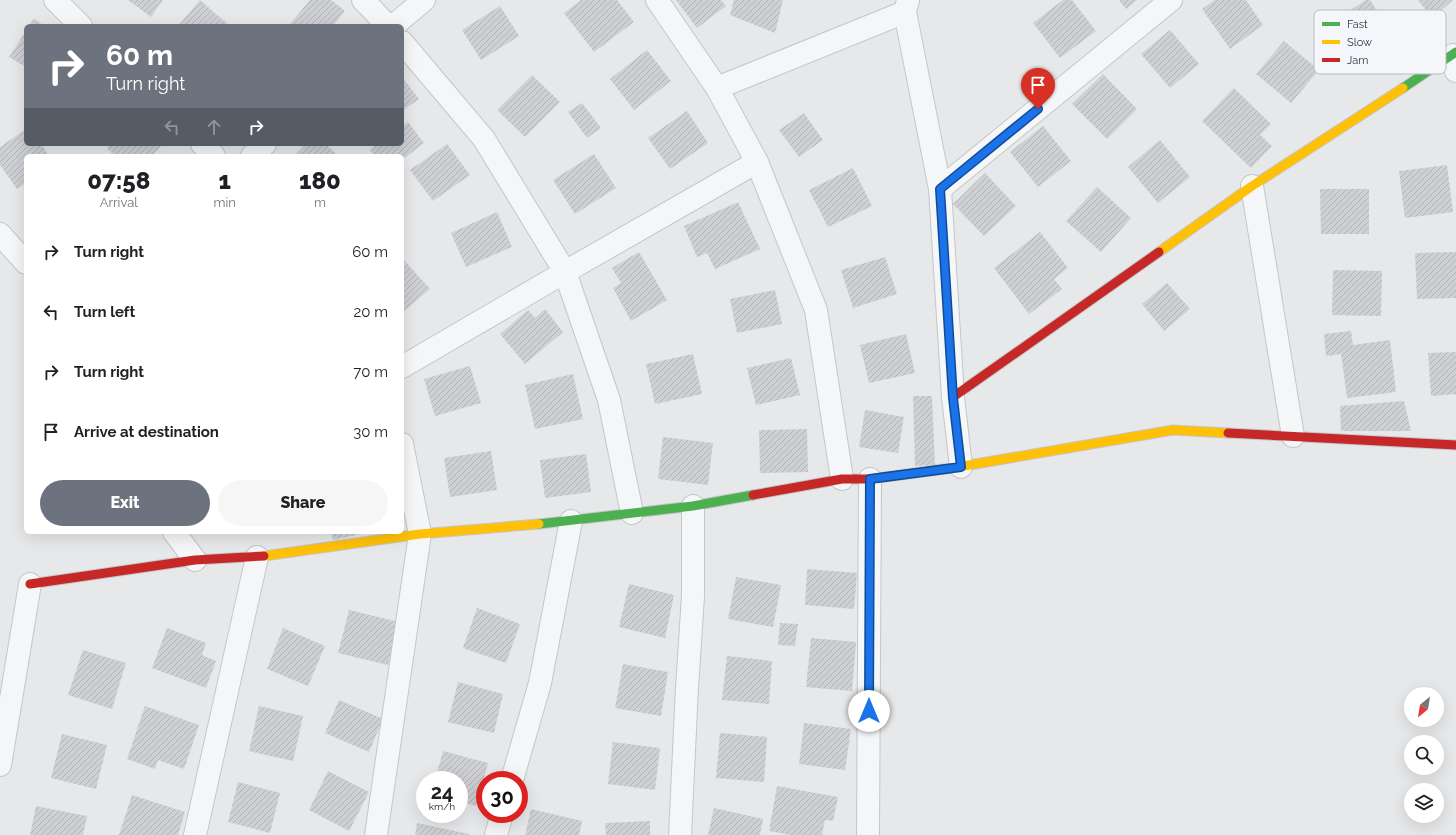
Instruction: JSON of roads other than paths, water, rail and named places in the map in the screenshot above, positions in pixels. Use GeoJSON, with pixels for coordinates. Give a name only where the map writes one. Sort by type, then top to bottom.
{"type":"FeatureCollection","features":[{"type":"Feature","properties":{"kind":"street"},"geometry":{"type":"LineString","coordinates":[[55,0],[79,24]]}},
{"type":"Feature","properties":{"kind":"street"},"geometry":{"type":"LineString","coordinates":[[362,0],[386,24]]}},
{"type":"Feature","properties":{"kind":"street"},"geometry":{"type":"LineString","coordinates":[[395,24],[424,0]]}},
{"type":"Feature","properties":{"kind":"street"},"geometry":{"type":"LineString","coordinates":[[657,0],[717,88],[757,162],[816,310],[842,479]]}},
{"type":"Feature","properties":{"kind":"street"},"geometry":{"type":"LineString","coordinates":[[940,189],[1172,0]]}},
{"type":"Feature","properties":{"kind":"street"},"geometry":{"type":"LineString","coordinates":[[717,88],[907,6],[940,189],[953,398],[961,467]]}},
{"type":"Feature","properties":{"kind":"street"},"geometry":{"type":"LineString","coordinates":[[404,44],[484,139],[565,272],[609,400],[632,513]]}},
{"type":"Feature","properties":{"kind":"street"},"geometry":{"type":"LineString","coordinates":[[1446,66],[1455,60]]}},
{"type":"Feature","properties":{"kind":"street"},"geometry":{"type":"LineString","coordinates":[[953,398],[1252,186],[1432,74]]}},
{"type":"Feature","properties":{"kind":"street"},"geometry":{"type":"LineString","coordinates":[[204,146],[212,154]]}},
{"type":"Feature","properties":{"kind":"street"},"geometry":{"type":"LineString","coordinates":[[254,154],[263,146]]}},
{"type":"Feature","properties":{"kind":"street"},"geometry":{"type":"LineString","coordinates":[[404,366],[757,162]]}},
{"type":"Feature","properties":{"kind":"street"},"geometry":{"type":"LineString","coordinates":[[1252,186],[1293,436]]}},
{"type":"Feature","properties":{"kind":"street"},"geometry":{"type":"LineString","coordinates":[[0,234],[24,261]]}},
{"type":"Feature","properties":{"kind":"street"},"geometry":{"type":"LineString","coordinates":[[0,765],[30,584],[195,560],[257,558],[420,534],[571,521],[694,506],[842,479],[870,479],[961,467],[1173,430],[1456,445]]}},
{"type":"Feature","properties":{"kind":"street"},"geometry":{"type":"LineString","coordinates":[[376,835],[420,534],[404,454]]}},
{"type":"Feature","properties":{"kind":"street"},"geometry":{"type":"LineString","coordinates":[[868,835],[870,479]]}},
{"type":"Feature","properties":{"kind":"street"},"geometry":{"type":"LineString","coordinates":[[680,835],[693,596],[694,506]]}},
{"type":"Feature","properties":{"kind":"street"},"geometry":{"type":"LineString","coordinates":[[515,771],[540,683],[571,521]]}},
{"type":"Feature","properties":{"kind":"street"},"geometry":{"type":"LineString","coordinates":[[176,534],[195,560]]}},
{"type":"Feature","properties":{"kind":"street"},"geometry":{"type":"LineString","coordinates":[[195,835],[257,558]]}},
{"type":"Feature","properties":{"kind":"street"},"geometry":{"type":"LineString","coordinates":[[496,835],[499,823]]}}]}
